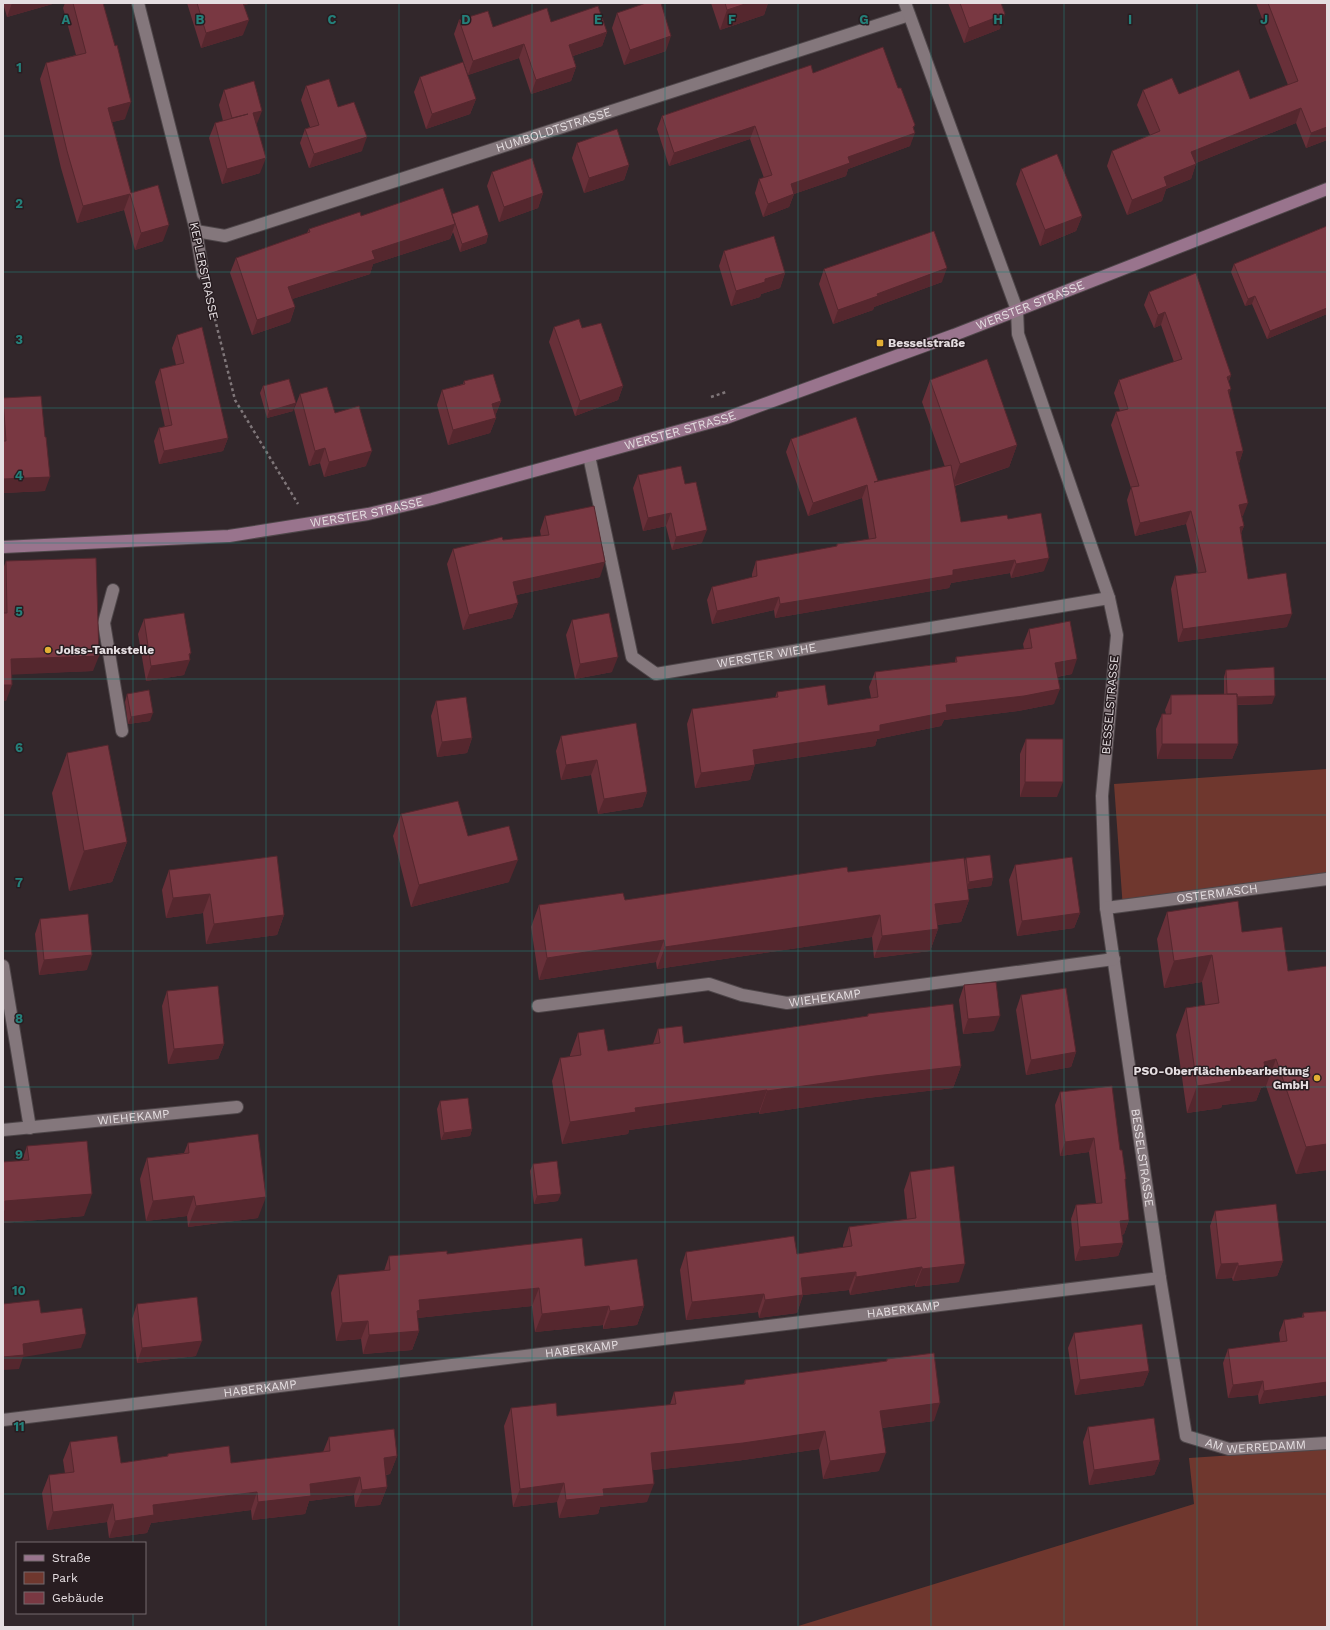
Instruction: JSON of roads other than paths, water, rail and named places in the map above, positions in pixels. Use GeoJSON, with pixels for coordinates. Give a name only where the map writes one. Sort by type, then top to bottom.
{"type":"FeatureCollection","features":[{"type":"Feature","properties":{"kind":"main road","name":"WERSTER STRASSE"},"geometry":{"type":"LineString","coordinates":[[3,547],[229,536],[368,514],[432,499],[726,418],[1017,310],[1327,190]]}},
{"type":"Feature","properties":{"kind":"street","name":"KEPLERSTRASSE"},"geometry":{"type":"LineString","coordinates":[[138,3],[196,231],[203,274]]}},
{"type":"Feature","properties":{"kind":"street","name":"BESSELSTRASSE"},"geometry":{"type":"LineString","coordinates":[[905,3],[1017,310],[1018,334],[1020,341],[1109,598],[1117,635],[1102,796],[1106,908],[1160,1278],[1186,1436]]}},
{"type":"Feature","properties":{"kind":"street","name":"HUMBOLDTSTRASSE"},"geometry":{"type":"LineString","coordinates":[[196,231],[225,236],[910,15]]}},
{"type":"Feature","properties":{"kind":"street","name":"WERSTER WIEHE"},"geometry":{"type":"LineString","coordinates":[[589,456],[632,657],[656,674],[1109,598]]}},
{"type":"Feature","properties":{"kind":"street"},"geometry":{"type":"LineString","coordinates":[[113,590],[104,623],[122,731]]}},
{"type":"Feature","properties":{"kind":"street","name":"OSTERMASCH"},"geometry":{"type":"LineString","coordinates":[[1106,908],[1327,879]]}},
{"type":"Feature","properties":{"kind":"street","name":"WIEHEKAMP"},"geometry":{"type":"LineString","coordinates":[[538,1006],[709,984],[742,995],[787,1003],[1114,959]]}},
{"type":"Feature","properties":{"kind":"street"},"geometry":{"type":"LineString","coordinates":[[3,966],[30,1128]]}},
{"type":"Feature","properties":{"kind":"street","name":"WIEHEKAMP"},"geometry":{"type":"LineString","coordinates":[[3,1130],[237,1107]]}},
{"type":"Feature","properties":{"kind":"street","name":"HABERKAMP"},"geometry":{"type":"LineString","coordinates":[[3,1420],[1160,1278]]}},
{"type":"Feature","properties":{"kind":"street","name":"AM WERREDAMM"},"geometry":{"type":"LineString","coordinates":[[1186,1436],[1229,1449],[1327,1443]]}},
{"type":"Feature","properties":{"kind":"place","name":"Besselstraße"},"geometry":{"type":"Point","coordinates":[880,343]}},
{"type":"Feature","properties":{"kind":"place","name":"Joiss-Tankstelle"},"geometry":{"type":"Point","coordinates":[48,650]}},
{"type":"Feature","properties":{"kind":"place","name":"PSO-Oberflächenbearbeitung GmbH"},"geometry":{"type":"Point","coordinates":[1317,1078]}}]}
